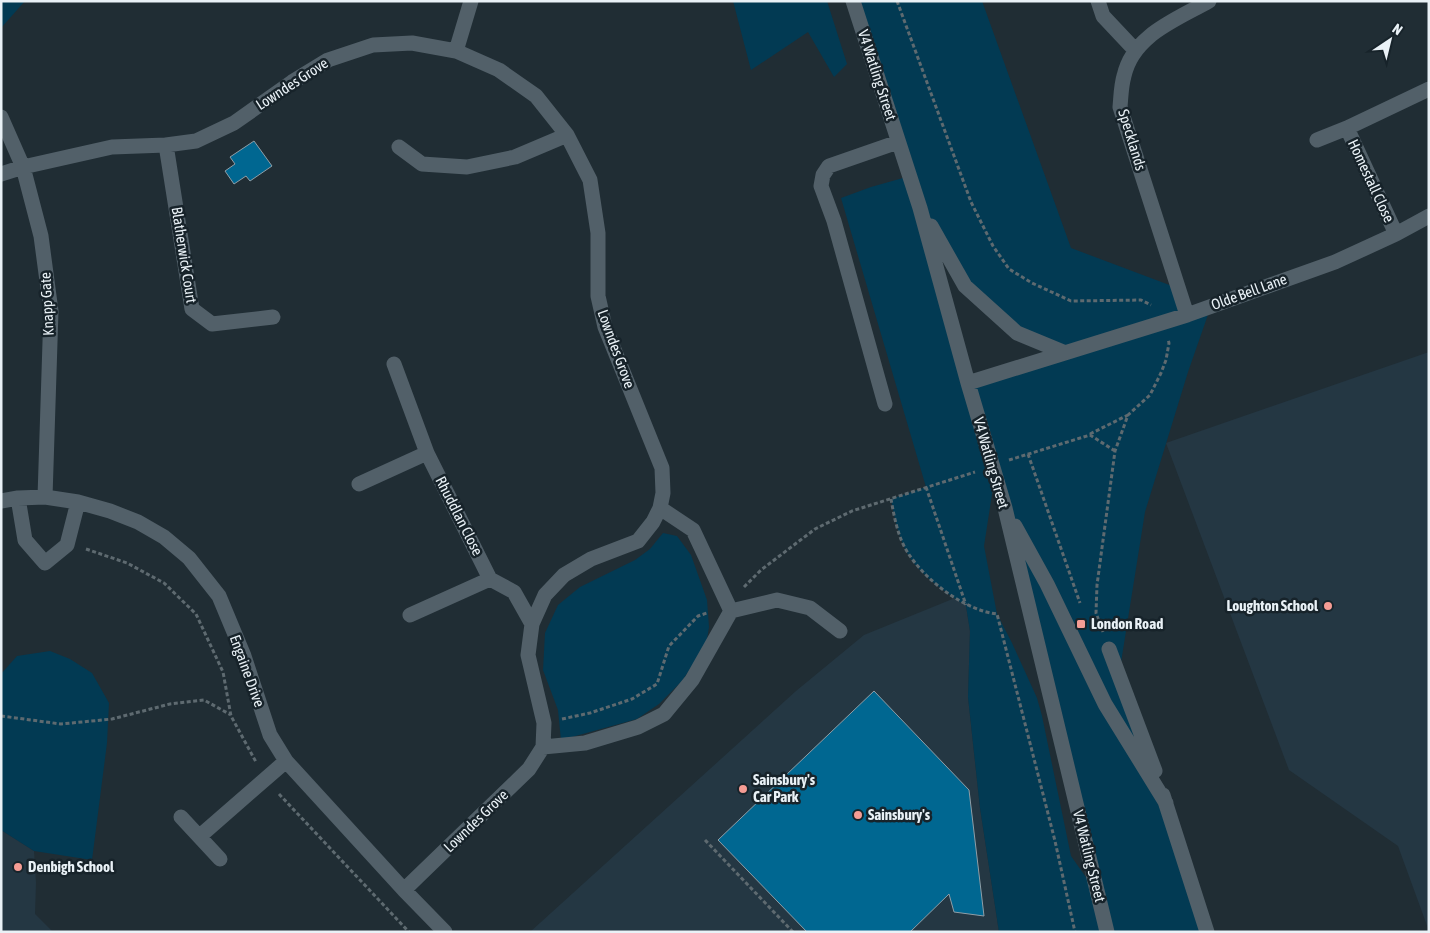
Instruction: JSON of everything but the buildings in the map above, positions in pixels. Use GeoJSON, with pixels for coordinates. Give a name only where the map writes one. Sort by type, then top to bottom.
{"type":"FeatureCollection","features":[{"type":"Feature","properties":{"kind":"street"},"geometry":{"type":"LineString","coordinates":[[456,51],[471,1]]}},
{"type":"Feature","properties":{"kind":"street","name":"V4 Watling Street"},"geometry":{"type":"LineString","coordinates":[[853,1],[920,208],[968,383],[1005,508],[1107,932]]}},
{"type":"Feature","properties":{"kind":"street"},"geometry":{"type":"LineString","coordinates":[[1098,1],[1103,16],[1135,50]]}},
{"type":"Feature","properties":{"kind":"street","name":"Specklands"},"geometry":{"type":"LineString","coordinates":[[1187,315],[1120,107],[1124,75],[1135,50],[1152,33],[1210,1]]}},
{"type":"Feature","properties":{"kind":"street","name":"Lowndes Grove"},"geometry":{"type":"LineString","coordinates":[[1,174],[23,167],[112,147],[166,145],[196,141],[234,123],[292,82],[328,60],[373,46],[412,43],[456,51],[499,70],[536,96],[567,135],[590,180],[598,234],[598,296],[605,327],[662,468],[663,492],[660,508],[653,522],[638,541],[592,559],[564,575],[545,595],[532,624],[528,656],[544,723],[543,747],[529,770],[404,890]]}},
{"type":"Feature","properties":{"kind":"street","name":"Homestall Close"},"geometry":{"type":"LineString","coordinates":[[1317,140],[1429,89]]}},
{"type":"Feature","properties":{"kind":"street","name":"Knapp Gate"},"geometry":{"type":"LineString","coordinates":[[1,117],[23,167],[42,236],[51,311],[45,497]]}},
{"type":"Feature","properties":{"kind":"street","name":"Homestall Close"},"geometry":{"type":"LineString","coordinates":[[1346,128],[1396,234]]}},
{"type":"Feature","properties":{"kind":"street"},"geometry":{"type":"LineString","coordinates":[[398,147],[422,164],[468,167],[515,157],[567,135]]}},
{"type":"Feature","properties":{"kind":"street"},"geometry":{"type":"LineString","coordinates":[[885,404],[834,222],[821,186],[823,175],[829,166],[898,142]]}},
{"type":"Feature","properties":{"kind":"street","name":"Blatherwick Court"},"geometry":{"type":"LineString","coordinates":[[166,145],[192,309],[212,324],[272,317]]}},
{"type":"Feature","properties":{"kind":"street"},"geometry":{"type":"LineString","coordinates":[[920,208],[965,286],[1017,333],[1063,352]]}},
{"type":"Feature","properties":{"kind":"street","name":"Olde Bell Lane"},"geometry":{"type":"LineString","coordinates":[[968,383],[1187,315],[1335,262],[1396,234],[1429,216]]}},
{"type":"Feature","properties":{"kind":"street","name":"Rhuddlan Close"},"geometry":{"type":"LineString","coordinates":[[394,364],[427,453],[490,579]]}},
{"type":"Feature","properties":{"kind":"street"},"geometry":{"type":"LineString","coordinates":[[359,484],[427,453]]}},
{"type":"Feature","properties":{"kind":"street","name":"Engaine Drive"},"geometry":{"type":"LineString","coordinates":[[1,501],[45,497],[78,502],[110,511],[138,522],[164,537],[189,558],[219,596],[244,656],[270,735],[286,761],[445,932]]}},
{"type":"Feature","properties":{"kind":"street"},"geometry":{"type":"LineString","coordinates":[[18,498],[25,540],[45,563],[67,545],[78,502]]}},
{"type":"Feature","properties":{"kind":"street"},"geometry":{"type":"LineString","coordinates":[[660,508],[693,530],[728,608]]}},
{"type":"Feature","properties":{"kind":"street"},"geometry":{"type":"LineString","coordinates":[[1005,508],[1047,584],[1105,704],[1166,803]]}},
{"type":"Feature","properties":{"kind":"street"},"geometry":{"type":"LineString","coordinates":[[410,615],[490,579],[514,592],[532,624]]}},
{"type":"Feature","properties":{"kind":"street"},"geometry":{"type":"LineString","coordinates":[[728,608],[777,600],[810,608],[840,631]]}},
{"type":"Feature","properties":{"kind":"street"},"geometry":{"type":"LineString","coordinates":[[543,747],[585,743],[638,727],[664,714],[692,680],[728,608]]}},
{"type":"Feature","properties":{"kind":"street"},"geometry":{"type":"LineString","coordinates":[[1109,649],[1166,803],[1207,932]]}},
{"type":"Feature","properties":{"kind":"street"},"geometry":{"type":"LineString","coordinates":[[200,836],[286,761]]}},
{"type":"Feature","properties":{"kind":"street"},"geometry":{"type":"LineString","coordinates":[[181,817],[220,859]]}},
{"type":"Feature","properties":{"kind":"path"},"geometry":{"type":"LineString","coordinates":[[897,1],[971,202],[992,246],[1009,269],[1032,283],[1071,301],[1141,300],[1154,307],[1169,343],[1166,360],[1150,395],[1128,415],[1090,435],[1003,462]]}},
{"type":"Feature","properties":{"kind":"path"},"geometry":{"type":"LineString","coordinates":[[1109,649],[1096,613],[1097,585],[1114,451],[1128,415]]}},
{"type":"Feature","properties":{"kind":"path"},"geometry":{"type":"LineString","coordinates":[[1090,435],[1114,451]]}},
{"type":"Feature","properties":{"kind":"path"},"geometry":{"type":"LineString","coordinates":[[1028,454],[1080,605]]}},
{"type":"Feature","properties":{"kind":"path"},"geometry":{"type":"LineString","coordinates":[[544,723],[590,713],[632,699],[657,684],[669,646],[698,616],[728,608],[761,570],[815,530],[852,511],[978,471]]}},
{"type":"Feature","properties":{"kind":"path"},"geometry":{"type":"LineString","coordinates":[[926,487],[966,606]]}},
{"type":"Feature","properties":{"kind":"path"},"geometry":{"type":"LineString","coordinates":[[890,498],[896,524],[907,552],[929,579],[966,606],[997,614],[1055,842],[1074,932]]}},
{"type":"Feature","properties":{"kind":"path"},"geometry":{"type":"LineString","coordinates":[[67,545],[88,549],[127,563],[164,583],[196,614],[223,672],[232,716],[265,778],[409,932]]}},
{"type":"Feature","properties":{"kind":"path"},"geometry":{"type":"LineString","coordinates":[[1,716],[61,724],[112,719],[170,704],[204,700],[232,716]]}},
{"type":"Feature","properties":{"kind":"path"},"geometry":{"type":"LineString","coordinates":[[705,840],[793,932]]}},
{"type":"Feature","properties":{"kind":"shaded area"},"geometry":{"type":"Polygon","coordinates":[[[1,1],[25,1],[1,28],[1,1]]]}},
{"type":"Feature","properties":{"kind":"shaded area"},"geometry":{"type":"Polygon","coordinates":[[[733,1],[827,1],[847,64],[834,77],[808,32],[751,70],[733,1]]]}},
{"type":"Feature","properties":{"kind":"shaded area"},"geometry":{"type":"Polygon","coordinates":[[[854,1],[982,1],[1071,248],[1180,289],[1187,315],[1211,306],[1188,372],[1145,512],[1119,675],[1207,932],[999,932],[980,808],[968,697],[970,631],[966,606],[925,575],[906,551],[899,532],[891,499],[926,487],[841,198],[910,176],[854,1]],[[921,210],[968,383],[1062,352],[1017,333],[965,286],[921,210]],[[995,475],[984,546],[997,614],[1037,698],[1071,856],[1097,893],[995,475]]]}},
{"type":"Feature","properties":{"kind":"shaded area","name":"Loughton School"},"geometry":{"type":"Polygon","coordinates":[[[1429,352],[1429,931],[1398,846],[1289,770],[1166,443],[1429,352]]]}},
{"type":"Feature","properties":{"kind":"shaded area"},"geometry":{"type":"Polygon","coordinates":[[[663,533],[677,536],[691,555],[707,600],[709,627],[706,645],[682,681],[659,704],[637,719],[561,740],[558,710],[543,670],[545,633],[558,605],[580,587],[635,560],[650,549],[663,533]]]}},
{"type":"Feature","properties":{"kind":"shaded area"},"geometry":{"type":"Polygon","coordinates":[[[955,598],[966,606],[970,631],[968,697],[980,808],[999,932],[530,932],[796,691],[864,635],[955,598]]]}},
{"type":"Feature","properties":{"kind":"shaded area"},"geometry":{"type":"Polygon","coordinates":[[[50,651],[70,659],[92,673],[109,703],[107,743],[92,860],[34,851],[1,830],[1,674],[17,656],[50,651]]]}},
{"type":"Feature","properties":{"kind":"shaded area","name":"Denbigh School"},"geometry":{"type":"Polygon","coordinates":[[[1,830],[34,851],[35,914],[53,932],[1,932],[1,830]]]}},
{"type":"Feature","properties":{"kind":"place","name":"Loughton School"},"geometry":{"type":"Point","coordinates":[1328,606]}},
{"type":"Feature","properties":{"kind":"place","name":"London Road"},"geometry":{"type":"Point","coordinates":[1081,624]}},
{"type":"Feature","properties":{"kind":"place","name":"Sainsbury's Car Park"},"geometry":{"type":"Point","coordinates":[743,789]}},
{"type":"Feature","properties":{"kind":"place","name":"Sainsbury's"},"geometry":{"type":"Point","coordinates":[858,815]}},
{"type":"Feature","properties":{"kind":"place","name":"Denbigh School"},"geometry":{"type":"Point","coordinates":[18,867]}}]}
